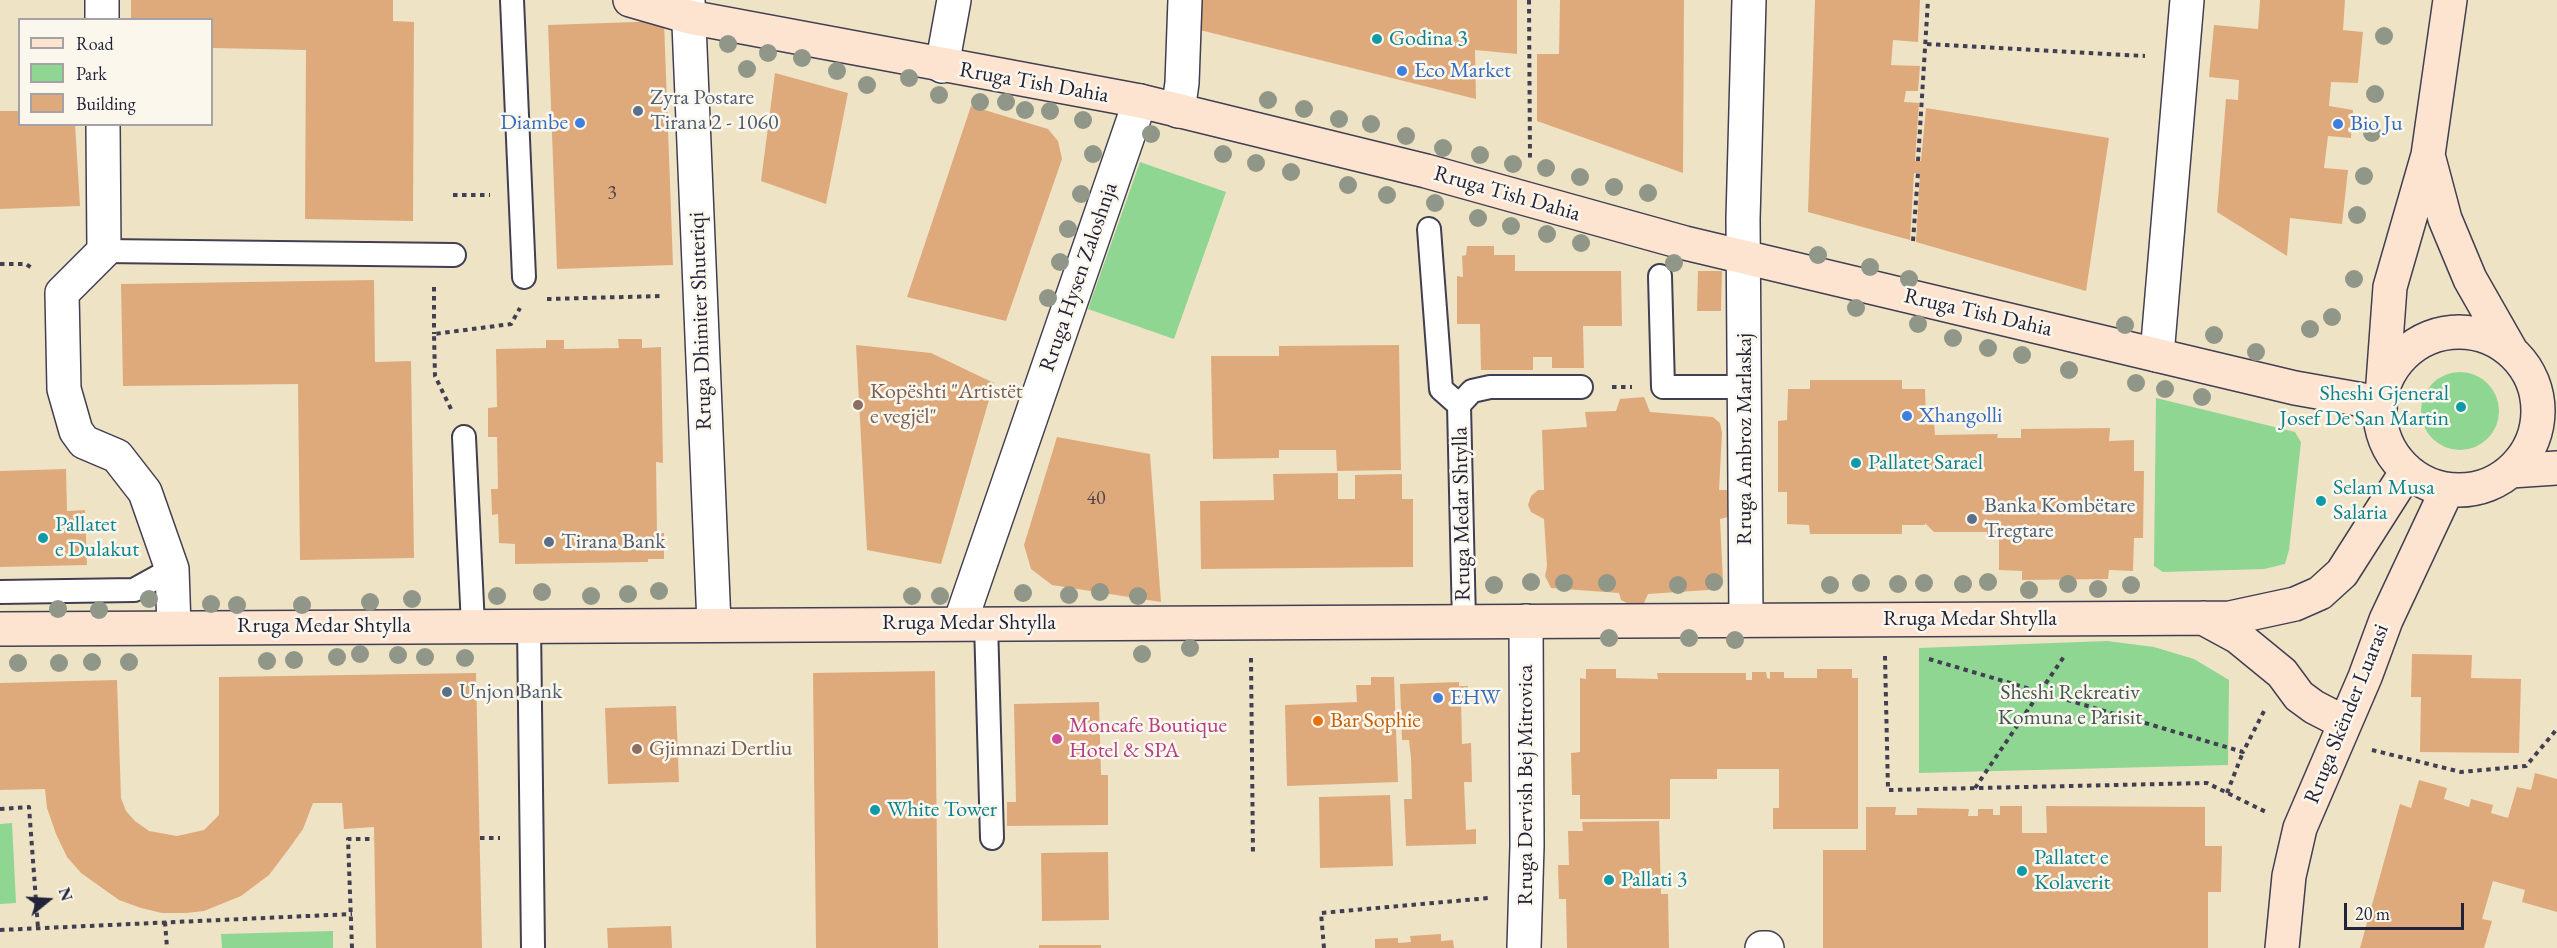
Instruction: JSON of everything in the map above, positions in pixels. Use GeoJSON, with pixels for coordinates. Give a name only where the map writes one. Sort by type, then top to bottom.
{"type":"FeatureCollection","features":[{"type":"Feature","properties":{"kind":"street"},"geometry":{"type":"LineString","coordinates":[[102,0],[102,18]]}},
{"type":"Feature","properties":{"kind":"street","name":"Rruga Tish Dahia"},"geometry":{"type":"LineString","coordinates":[[630,0],[688,8],[942,66],[1140,101],[1426,171],[1743,257],[2295,388],[2381,396]]}},
{"type":"Feature","properties":{"kind":"street"},"geometry":{"type":"LineString","coordinates":[[942,66],[954,0]]}},
{"type":"Feature","properties":{"kind":"street"},"geometry":{"type":"LineString","coordinates":[[1178,111],[1182,83],[1185,0]]}},
{"type":"Feature","properties":{"kind":"street","name":"Rruga Ambroz Marlaskaj"},"geometry":{"type":"LineString","coordinates":[[1746,620],[1743,257],[1749,0]]}},
{"type":"Feature","properties":{"kind":"street"},"geometry":{"type":"LineString","coordinates":[[2157,355],[2187,0]]}},
{"type":"Feature","properties":{"kind":"street"},"geometry":{"type":"LineString","coordinates":[[2427,155],[2445,219],[2470,279],[2535,389],[2538,411],[2535,433],[2525,454],[2511,471],[2491,483],[2470,490],[2447,490],[2426,483],[2407,471],[2392,454],[2383,433],[2381,396],[2390,287],[2427,155],[2450,0]]}},
{"type":"Feature","properties":{"kind":"street","name":"Rruga Dhimiter Shuteriqi"},"geometry":{"type":"LineString","coordinates":[[688,8],[714,624]]}},
{"type":"Feature","properties":{"kind":"street","name":"Rruga Hysen Zaloshnja"},"geometry":{"type":"LineString","coordinates":[[973,623],[1140,101]]}},
{"type":"Feature","properties":{"kind":"street"},"geometry":{"type":"LineString","coordinates":[[103,126],[104,251],[62,293],[63,389],[76,431],[84,442],[117,456],[145,492],[172,568],[174,627]]}},
{"type":"Feature","properties":{"kind":"street"},"geometry":{"type":"LineString","coordinates":[[2381,396],[2392,368],[2407,351],[2426,338],[2447,332],[2470,332],[2491,339],[2518,360],[2557,397]]}},
{"type":"Feature","properties":{"kind":"street"},"geometry":{"type":"LineString","coordinates":[[2511,471],[2557,468]]}},
{"type":"Feature","properties":{"kind":"street","name":"Rruga Medar Shtylla"},"geometry":{"type":"LineString","coordinates":[[0,629],[2230,618],[2295,604],[2320,593],[2342,573],[2407,471]]}},
{"type":"Feature","properties":{"kind":"street","name":"Rruga Skënder Luarasi"},"geometry":{"type":"LineString","coordinates":[[2282,948],[2289,876],[2300,828],[2366,677],[2386,620],[2447,490]]}},
{"type":"Feature","properties":{"kind":"street"},"geometry":{"type":"LineString","coordinates":[[2202,618],[2238,637],[2282,674],[2300,696],[2341,732]]}},
{"type":"Feature","properties":{"kind":"street","name":"Rruga Dervish Bej Mitrovica"},"geometry":{"type":"LineString","coordinates":[[1524,948],[1526,621]]}},
{"type":"Feature","properties":{"kind":"street"},"geometry":{"type":"LineString","coordinates":[[1762,948],[1767,948]]}},
{"type":"Feature","properties":{"kind":"lane"},"geometry":{"type":"LineString","coordinates":[[512,0],[524,288]]}},
{"type":"Feature","properties":{"kind":"lane"},"geometry":{"type":"LineString","coordinates":[[1429,230],[1441,389],[1459,405],[1472,391],[1490,387],[1581,387]]}},
{"type":"Feature","properties":{"kind":"lane"},"geometry":{"type":"LineString","coordinates":[[104,251],[444,255]]}},
{"type":"Feature","properties":{"kind":"lane"},"geometry":{"type":"LineString","coordinates":[[1660,276],[1663,387],[1745,387]]}},
{"type":"Feature","properties":{"kind":"lane","name":"Rruga Medar Shtylla"},"geometry":{"type":"LineString","coordinates":[[1459,405],[1464,622]]}},
{"type":"Feature","properties":{"kind":"lane"},"geometry":{"type":"LineString","coordinates":[[464,437],[473,626]]}},
{"type":"Feature","properties":{"kind":"lane"},"geometry":{"type":"LineString","coordinates":[[0,592],[134,590],[172,568]]}},
{"type":"Feature","properties":{"kind":"lane"},"geometry":{"type":"LineString","coordinates":[[973,623],[992,838]]}},
{"type":"Feature","properties":{"kind":"lane"},"geometry":{"type":"LineString","coordinates":[[529,626],[533,948]]}},
{"type":"Feature","properties":{"kind":"path"},"geometry":{"type":"LineString","coordinates":[[1529,0],[1530,201]]}},
{"type":"Feature","properties":{"kind":"path"},"geometry":{"type":"LineString","coordinates":[[1918,161],[1928,0]]}},
{"type":"Feature","properties":{"kind":"path"},"geometry":{"type":"LineString","coordinates":[[1927,44],[2182,58]]}},
{"type":"Feature","properties":{"kind":"path"},"geometry":{"type":"LineString","coordinates":[[1913,241],[1918,173]]}},
{"type":"Feature","properties":{"kind":"path"},"geometry":{"type":"LineString","coordinates":[[444,255],[434,334],[435,376],[464,437]]}},
{"type":"Feature","properties":{"kind":"path"},"geometry":{"type":"LineString","coordinates":[[434,334],[511,324],[524,288],[582,300],[700,294]]}},
{"type":"Feature","properties":{"kind":"path"},"geometry":{"type":"LineString","coordinates":[[1581,387],[1663,387]]}},
{"type":"Feature","properties":{"kind":"path"},"geometry":{"type":"LineString","coordinates":[[1974,788],[2090,619]]}},
{"type":"Feature","properties":{"kind":"path"},"geometry":{"type":"LineString","coordinates":[[1884,620],[1888,790],[2207,783],[2300,828]]}},
{"type":"Feature","properties":{"kind":"path"},"geometry":{"type":"LineString","coordinates":[[1251,622],[1253,855]]}},
{"type":"Feature","properties":{"kind":"path"},"geometry":{"type":"LineString","coordinates":[[1918,656],[2243,752]]}},
{"type":"Feature","properties":{"kind":"path"},"geometry":{"type":"LineString","coordinates":[[2227,793],[2243,752],[2282,674]]}},
{"type":"Feature","properties":{"kind":"path"},"geometry":{"type":"LineString","coordinates":[[2341,732],[2461,772],[2526,766],[2557,729]]}},
{"type":"Feature","properties":{"kind":"path"},"geometry":{"type":"LineString","coordinates":[[0,809],[29,807],[38,928]]}},
{"type":"Feature","properties":{"kind":"path"},"geometry":{"type":"LineString","coordinates":[[480,838],[499,838]]}},
{"type":"Feature","properties":{"kind":"path"},"geometry":{"type":"LineString","coordinates":[[352,948],[348,839],[374,839]]}},
{"type":"Feature","properties":{"kind":"path"},"geometry":{"type":"LineString","coordinates":[[1324,948],[1321,914],[1526,895]]}},
{"type":"Feature","properties":{"kind":"path"},"geometry":{"type":"LineString","coordinates":[[0,930],[352,914]]}},
{"type":"Feature","properties":{"kind":"path"},"geometry":{"type":"LineString","coordinates":[[165,922],[167,948]]}},
{"type":"Feature","properties":{"kind":"green space"},"geometry":{"type":"Polygon","coordinates":[[[1140,162],[1226,192],[1174,339],[1088,309],[1140,162]]]}},
{"type":"Feature","properties":{"kind":"green space"},"geometry":{"type":"Polygon","coordinates":[[[2460,372],[2475,375],[2488,383],[2496,396],[2499,411],[2496,426],[2488,439],[2475,447],[2460,450],[2445,447],[2432,439],[2424,426],[2421,411],[2424,396],[2432,383],[2445,375],[2460,372]]]}},
{"type":"Feature","properties":{"kind":"green space"},"geometry":{"type":"Polygon","coordinates":[[[2156,398],[2295,432],[2301,442],[2289,550],[2285,564],[2264,569],[2163,572],[2154,566],[2156,398]]]}},
{"type":"Feature","properties":{"kind":"green space","name":"Sheshi Rekreativ Komuna e Parisit"},"geometry":{"type":"Polygon","coordinates":[[[2107,641],[2154,647],[2194,659],[2229,680],[2228,765],[1919,773],[1919,648],[2107,641]]]}},
{"type":"Feature","properties":{"kind":"green space"},"geometry":{"type":"Polygon","coordinates":[[[12,823],[16,903],[0,904],[0,824],[12,823]]]}},
{"type":"Feature","properties":{"kind":"green space"},"geometry":{"type":"Polygon","coordinates":[[[333,931],[333,948],[222,948],[221,934],[333,931]]]}},
{"type":"Feature","properties":{"kind":"building"},"geometry":{"type":"Polygon","coordinates":[[[131,0],[393,0],[393,21],[414,22],[413,221],[305,219],[306,50],[213,48],[213,18],[131,18],[131,0]]]}},
{"type":"Feature","properties":{"kind":"building","name":"Godina 3"},"geometry":{"type":"Polygon","coordinates":[[[1193,0],[1517,0],[1517,54],[1475,50],[1476,99],[1192,28],[1193,0]]]}},
{"type":"Feature","properties":{"kind":"building"},"geometry":{"type":"Polygon","coordinates":[[[1560,0],[1684,0],[1683,173],[1537,121],[1537,54],[1559,54],[1560,0]]]}},
{"type":"Feature","properties":{"kind":"building"},"geometry":{"type":"Polygon","coordinates":[[[1815,0],[1920,0],[1918,42],[1893,40],[1891,65],[1920,66],[1918,91],[1906,91],[1904,102],[1919,103],[1915,161],[1921,161],[1926,108],[2109,138],[2086,291],[1916,242],[1920,173],[1914,173],[1910,240],[1808,212],[1815,0]]]}},
{"type":"Feature","properties":{"kind":"building"},"geometry":{"type":"Polygon","coordinates":[[[2260,0],[2345,0],[2343,30],[2363,32],[2358,83],[2331,82],[2329,106],[2353,110],[2351,138],[2328,136],[2324,168],[2348,170],[2342,224],[2290,218],[2287,256],[2217,212],[2226,99],[2238,100],[2239,80],[2209,77],[2214,25],[2258,29],[2260,0]]]}},
{"type":"Feature","properties":{"kind":"building"},"geometry":{"type":"Polygon","coordinates":[[[664,21],[673,265],[557,269],[548,25],[664,21]]]}},
{"type":"Feature","properties":{"kind":"building"},"geometry":{"type":"Polygon","coordinates":[[[775,73],[848,93],[826,204],[761,181],[775,73]]]}},
{"type":"Feature","properties":{"kind":"building"},"geometry":{"type":"Polygon","coordinates":[[[971,106],[1048,129],[1058,141],[1062,159],[1006,321],[907,297],[971,106]]]}},
{"type":"Feature","properties":{"kind":"building"},"geometry":{"type":"Polygon","coordinates":[[[0,111],[18,111],[18,126],[75,126],[80,206],[0,209],[0,111]]]}},
{"type":"Feature","properties":{"kind":"building"},"geometry":{"type":"Polygon","coordinates":[[[1467,246],[1494,246],[1494,255],[1515,255],[1515,271],[1621,271],[1622,326],[1583,326],[1584,368],[1552,368],[1552,357],[1533,357],[1533,370],[1481,370],[1480,324],[1457,324],[1457,276],[1463,277],[1462,256],[1466,255],[1467,246]]]}},
{"type":"Feature","properties":{"kind":"building"},"geometry":{"type":"Polygon","coordinates":[[[1698,271],[1722,271],[1721,311],[1697,311],[1698,271]]]}},
{"type":"Feature","properties":{"kind":"building"},"geometry":{"type":"Polygon","coordinates":[[[374,280],[375,362],[411,361],[414,558],[300,560],[298,384],[123,386],[121,284],[374,280]]]}},
{"type":"Feature","properties":{"kind":"building"},"geometry":{"type":"Polygon","coordinates":[[[618,339],[642,339],[642,348],[661,347],[663,463],[656,462],[657,533],[664,533],[664,559],[648,559],[648,562],[515,564],[515,544],[499,543],[498,514],[492,515],[491,489],[498,489],[497,437],[488,437],[488,408],[497,407],[496,349],[546,348],[546,340],[564,340],[564,349],[619,348],[618,339]]]}},
{"type":"Feature","properties":{"kind":"building"},"geometry":{"type":"Polygon","coordinates":[[[856,345],[931,353],[994,383],[941,564],[867,550],[856,345]]]}},
{"type":"Feature","properties":{"kind":"building"},"geometry":{"type":"Polygon","coordinates":[[[1399,345],[1401,470],[1337,471],[1336,450],[1279,450],[1279,458],[1213,459],[1211,356],[1279,356],[1279,346],[1399,345]]]}},
{"type":"Feature","properties":{"kind":"building"},"geometry":{"type":"Polygon","coordinates":[[[1810,380],[1902,380],[1902,389],[1925,389],[1926,421],[1934,421],[1935,435],[1998,434],[1997,438],[2021,438],[2021,429],[2110,428],[2109,441],[2134,440],[2134,471],[2144,471],[2143,538],[2134,538],[2133,571],[2109,570],[2108,579],[2022,580],[2022,571],[1999,570],[1999,537],[1987,538],[1987,532],[1934,532],[1925,523],[1925,525],[1902,525],[1902,534],[1810,534],[1809,525],[1787,524],[1787,492],[1778,492],[1778,421],[1787,420],[1788,389],[1810,389],[1810,380]]]}},
{"type":"Feature","properties":{"kind":"building"},"geometry":{"type":"Polygon","coordinates":[[[1644,397],[1650,412],[1713,417],[1720,423],[1722,433],[1719,490],[1727,490],[1735,497],[1732,516],[1720,519],[1723,581],[1718,587],[1708,590],[1648,594],[1644,603],[1634,607],[1621,600],[1619,593],[1551,588],[1545,576],[1547,566],[1544,519],[1531,512],[1528,505],[1531,496],[1538,490],[1544,490],[1542,430],[1587,427],[1585,412],[1616,411],[1620,399],[1644,397]]]}},
{"type":"Feature","properties":{"kind":"building"},"geometry":{"type":"Polygon","coordinates":[[[1057,437],[1150,454],[1161,602],[1052,585],[1031,569],[1024,545],[1057,437]]]}},
{"type":"Feature","properties":{"kind":"building","name":"Pallatet e Dulakut"},"geometry":{"type":"Polygon","coordinates":[[[66,469],[67,511],[85,510],[87,565],[0,567],[0,471],[66,469]]]}},
{"type":"Feature","properties":{"kind":"building"},"geometry":{"type":"Polygon","coordinates":[[[1338,473],[1338,499],[1355,499],[1355,475],[1402,474],[1402,499],[1413,499],[1413,567],[1201,569],[1200,501],[1274,500],[1273,474],[1338,473]]]}},
{"type":"Feature","properties":{"kind":"building"},"geometry":{"type":"Polygon","coordinates":[[[2412,654],[2472,655],[2471,678],[2521,679],[2519,753],[2420,752],[2421,697],[2411,697],[2412,654]]]}},
{"type":"Feature","properties":{"kind":"building"},"geometry":{"type":"Polygon","coordinates":[[[1586,669],[1616,669],[1616,678],[1658,679],[1657,673],[1746,673],[1746,680],[1752,680],[1752,672],[1766,672],[1767,678],[1770,679],[1770,672],[1784,672],[1784,678],[1817,678],[1817,669],[1852,669],[1852,678],[1858,678],[1858,829],[1773,829],[1773,808],[1779,808],[1779,769],[1717,769],[1717,779],[1670,779],[1670,819],[1580,819],[1580,795],[1572,795],[1571,753],[1580,752],[1580,678],[1586,679],[1586,669]]]}},
{"type":"Feature","properties":{"kind":"building","name":"White Tower"},"geometry":{"type":"Polygon","coordinates":[[[935,671],[938,948],[816,948],[813,673],[935,671]]]}},
{"type":"Feature","properties":{"kind":"building"},"geometry":{"type":"Polygon","coordinates":[[[476,673],[482,948],[376,948],[374,827],[344,829],[342,803],[313,803],[303,829],[269,875],[241,896],[204,911],[162,913],[119,900],[81,873],[67,857],[56,834],[47,808],[45,789],[0,790],[0,683],[117,680],[121,798],[126,811],[149,831],[177,836],[204,830],[219,815],[219,677],[476,673]]]}},
{"type":"Feature","properties":{"kind":"building"},"geometry":{"type":"Polygon","coordinates":[[[1371,677],[1394,677],[1398,782],[1287,786],[1285,705],[1357,702],[1356,685],[1371,685],[1371,677]]]}},
{"type":"Feature","properties":{"kind":"building"},"geometry":{"type":"Polygon","coordinates":[[[1459,682],[1459,686],[1468,686],[1469,698],[1461,698],[1462,744],[1471,743],[1472,782],[1464,782],[1466,830],[1476,829],[1476,844],[1406,846],[1404,799],[1412,799],[1411,758],[1409,740],[1402,740],[1400,684],[1459,682]]]}},
{"type":"Feature","properties":{"kind":"building","name":"Moncafe Boutique Hotel & SPA"},"geometry":{"type":"Polygon","coordinates":[[[1099,702],[1101,775],[1108,775],[1108,825],[1007,826],[1007,802],[1016,802],[1014,704],[1099,702]]]}},
{"type":"Feature","properties":{"kind":"building"},"geometry":{"type":"Polygon","coordinates":[[[676,706],[679,782],[608,784],[605,708],[676,706]]]}},
{"type":"Feature","properties":{"kind":"building"},"geometry":{"type":"Polygon","coordinates":[[[2535,773],[2557,779],[2557,912],[2522,902],[2525,890],[2493,881],[2482,919],[2492,921],[2484,948],[2360,948],[2400,804],[2411,808],[2419,780],[2447,788],[2444,799],[2469,807],[2471,799],[2493,805],[2491,813],[2508,818],[2517,787],[2531,790],[2535,773]]]}},
{"type":"Feature","properties":{"kind":"building"},"geometry":{"type":"Polygon","coordinates":[[[1390,795],[1393,866],[1320,868],[1319,797],[1390,795]]]}},
{"type":"Feature","properties":{"kind":"building","name":"Pallatet e Kolaverit"},"geometry":{"type":"Polygon","coordinates":[[[2000,806],[2022,806],[2022,833],[2047,833],[2046,806],[2205,807],[2205,846],[2222,846],[2221,892],[2208,892],[2208,948],[1823,948],[1823,850],[1866,850],[1866,807],[1896,807],[1895,815],[1917,815],[1917,808],[1969,809],[1968,816],[1978,816],[1978,809],[1993,809],[1993,815],[2000,815],[2000,806]]]}},
{"type":"Feature","properties":{"kind":"building","name":"Pallati 3"},"geometry":{"type":"Polygon","coordinates":[[[1659,821],[1661,894],[1668,894],[1669,948],[1567,948],[1566,899],[1559,899],[1558,865],[1569,865],[1568,831],[1583,831],[1582,822],[1659,821]]]}},
{"type":"Feature","properties":{"kind":"building"},"geometry":{"type":"Polygon","coordinates":[[[1108,852],[1109,920],[1042,921],[1041,853],[1108,852]]]}},
{"type":"Feature","properties":{"kind":"building"},"geometry":{"type":"Polygon","coordinates":[[[671,926],[672,948],[608,948],[607,928],[671,926]]]}},
{"type":"Feature","properties":{"kind":"building"},"geometry":{"type":"Polygon","coordinates":[[[1441,934],[1441,941],[1453,940],[1454,948],[1375,948],[1375,939],[1398,938],[1398,943],[1411,942],[1410,936],[1441,934]]]}},
{"type":"Feature","properties":{"kind":"building"},"geometry":{"type":"Polygon","coordinates":[[[1039,945],[1101,945],[1101,948],[1039,948],[1039,945]]]}},
{"type":"Feature","properties":{"kind":"place","name":"Godina 3"},"geometry":{"type":"Point","coordinates":[1377,39]}},
{"type":"Feature","properties":{"kind":"place","name":"Eco Market"},"geometry":{"type":"Point","coordinates":[1402,71]}},
{"type":"Feature","properties":{"kind":"place","name":"Zyra Postare Tirana 2 - 1060"},"geometry":{"type":"Point","coordinates":[638,111]}},
{"type":"Feature","properties":{"kind":"place","name":"Diambe"},"geometry":{"type":"Point","coordinates":[580,123]}},
{"type":"Feature","properties":{"kind":"place","name":"Bio Ju"},"geometry":{"type":"Point","coordinates":[2338,124]}},
{"type":"Feature","properties":{"kind":"place","name":"Kopështi \"Artistët e vegjël\""},"geometry":{"type":"Point","coordinates":[858,405]}},
{"type":"Feature","properties":{"kind":"place","name":"Sheshi Gjeneral Josef De San Martin"},"geometry":{"type":"Point","coordinates":[2461,407]}},
{"type":"Feature","properties":{"kind":"place","name":"Xhangolli"},"geometry":{"type":"Point","coordinates":[1907,416]}},
{"type":"Feature","properties":{"kind":"place","name":"Pallatet Sarael"},"geometry":{"type":"Point","coordinates":[1856,463]}},
{"type":"Feature","properties":{"kind":"place","name":"Selam Musa Salaria"},"geometry":{"type":"Point","coordinates":[2321,501]}},
{"type":"Feature","properties":{"kind":"place","name":"Banka Kombëtare Tregtare"},"geometry":{"type":"Point","coordinates":[1972,519]}},
{"type":"Feature","properties":{"kind":"place","name":"Pallatet e Dulakut"},"geometry":{"type":"Point","coordinates":[43,538]}},
{"type":"Feature","properties":{"kind":"place","name":"Tirana Bank"},"geometry":{"type":"Point","coordinates":[549,542]}},
{"type":"Feature","properties":{"kind":"place","name":"Unjon Bank"},"geometry":{"type":"Point","coordinates":[447,692]}},
{"type":"Feature","properties":{"kind":"place","name":"EHW"},"geometry":{"type":"Point","coordinates":[1438,698]}},
{"type":"Feature","properties":{"kind":"place","name":"Bar Sophie"},"geometry":{"type":"Point","coordinates":[1318,721]}},
{"type":"Feature","properties":{"kind":"place","name":"Moncafe Boutique Hotel & SPA"},"geometry":{"type":"Point","coordinates":[1057,739]}},
{"type":"Feature","properties":{"kind":"place","name":"Gjimnazi Dertliu"},"geometry":{"type":"Point","coordinates":[637,749]}},
{"type":"Feature","properties":{"kind":"place","name":"White Tower"},"geometry":{"type":"Point","coordinates":[875,810]}},
{"type":"Feature","properties":{"kind":"place","name":"Pallatet e Kolaverit"},"geometry":{"type":"Point","coordinates":[2022,871]}},
{"type":"Feature","properties":{"kind":"place","name":"Pallati 3"},"geometry":{"type":"Point","coordinates":[1609,880]}}]}
